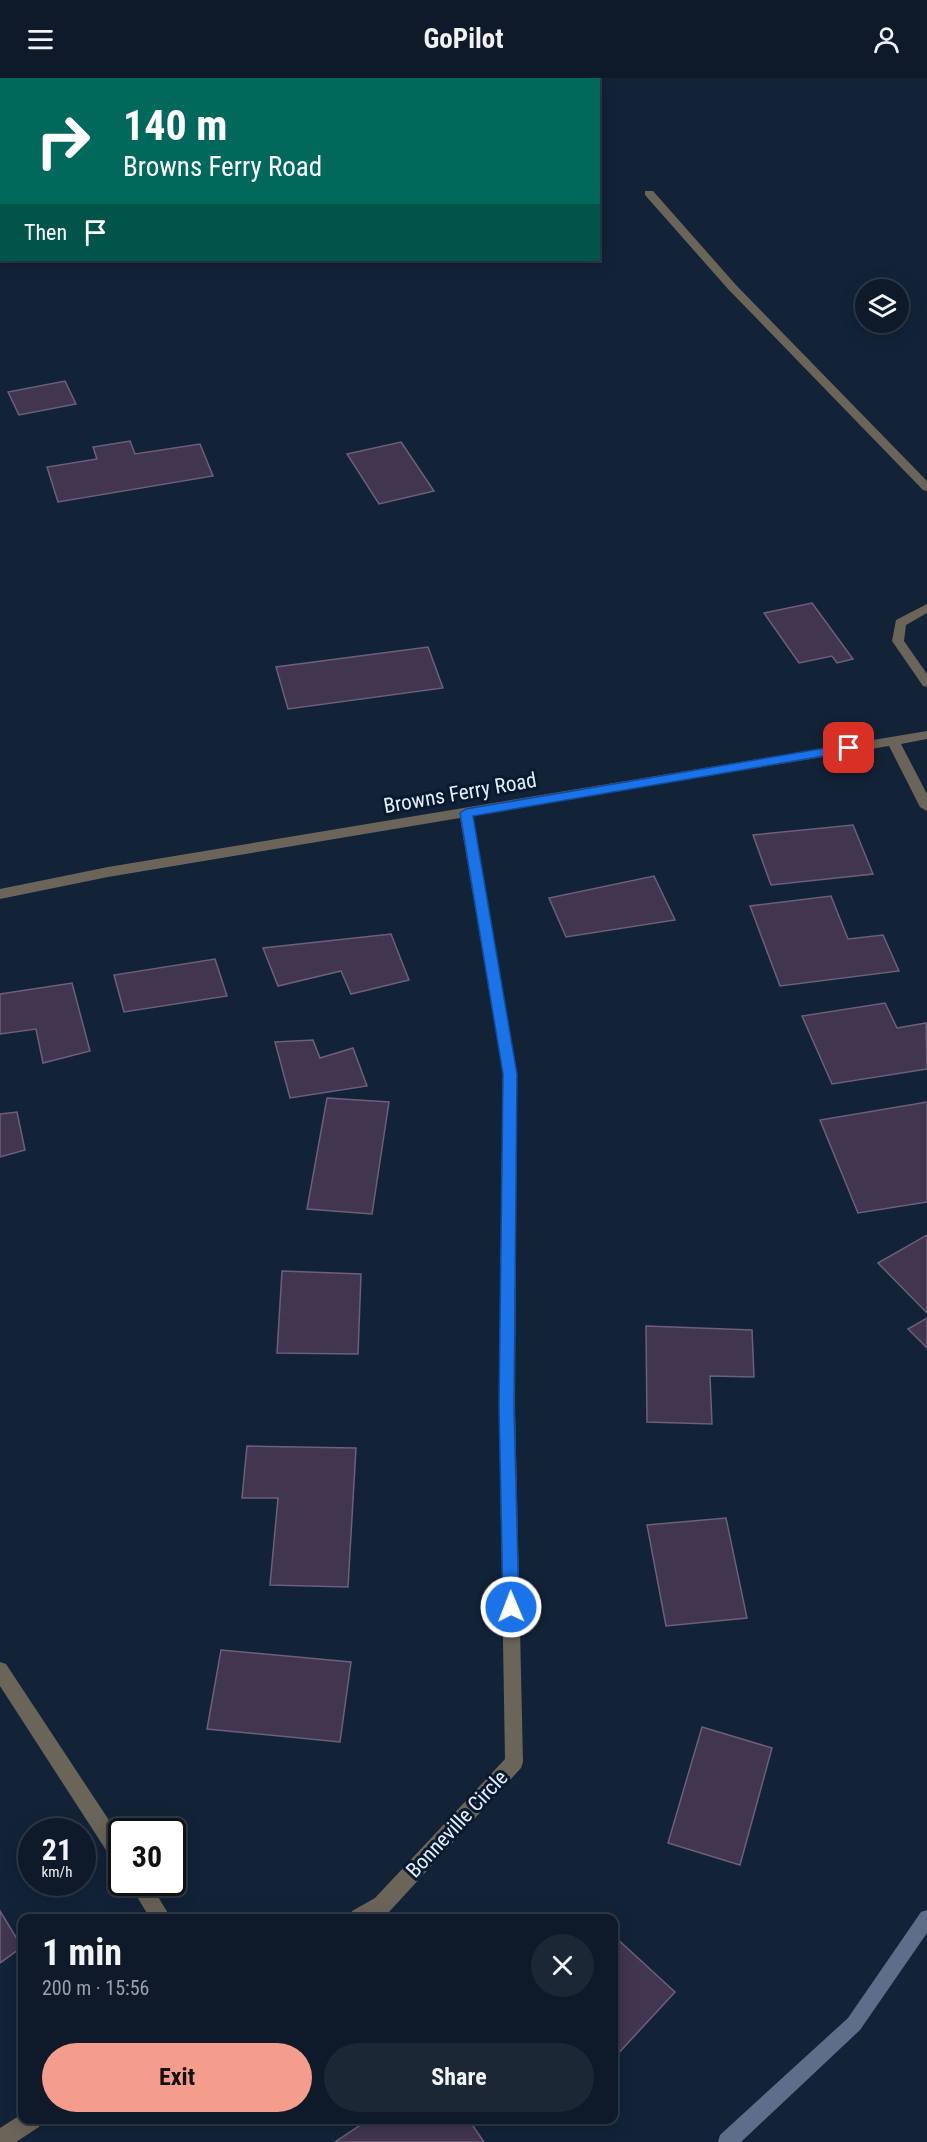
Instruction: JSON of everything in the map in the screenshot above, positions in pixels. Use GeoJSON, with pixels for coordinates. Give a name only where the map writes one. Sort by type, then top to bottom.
{"type":"FeatureCollection","features":[{"type":"Feature","properties":{"kind":"street"},"geometry":{"type":"LineString","coordinates":[[649,193],[732,287],[927,488]]}},
{"type":"Feature","properties":{"kind":"street"},"geometry":{"type":"LineString","coordinates":[[927,608],[900,623],[898,641],[927,683]]}},
{"type":"Feature","properties":{"kind":"street","name":"Browns Ferry Road"},"geometry":{"type":"LineString","coordinates":[[0,894],[108,872],[927,735]]}},
{"type":"Feature","properties":{"kind":"street"},"geometry":{"type":"LineString","coordinates":[[893,741],[927,807]]}},
{"type":"Feature","properties":{"kind":"street","name":"Bonneville Circle"},"geometry":{"type":"LineString","coordinates":[[366,1914],[382,1905],[514,1762],[507,1406],[510,1074],[466,813]]}},
{"type":"Feature","properties":{"kind":"street"},"geometry":{"type":"LineString","coordinates":[[0,1670],[108,1836]]}},
{"type":"Feature","properties":{"kind":"street"},"geometry":{"type":"LineString","coordinates":[[146,1896],[158,1914]]}},
{"type":"Feature","properties":{"kind":"street"},"geometry":{"type":"LineString","coordinates":[[0,2140],[26,2124]]}},
{"type":"Feature","properties":{"kind":"building"},"geometry":{"type":"Polygon","coordinates":[[[65,381],[76,404],[19,415],[8,392],[65,381]]]}},
{"type":"Feature","properties":{"kind":"building"},"geometry":{"type":"Polygon","coordinates":[[[130,441],[135,454],[200,444],[213,476],[58,502],[47,467],[97,459],[93,447],[130,441]]]}},
{"type":"Feature","properties":{"kind":"building"},"geometry":{"type":"Polygon","coordinates":[[[401,442],[434,491],[379,504],[347,454],[401,442]]]}},
{"type":"Feature","properties":{"kind":"building"},"geometry":{"type":"Polygon","coordinates":[[[812,603],[853,659],[837,663],[832,656],[799,663],[764,613],[812,603]]]}},
{"type":"Feature","properties":{"kind":"building"},"geometry":{"type":"Polygon","coordinates":[[[428,647],[443,688],[288,709],[276,667],[428,647]]]}},
{"type":"Feature","properties":{"kind":"building"},"geometry":{"type":"Polygon","coordinates":[[[853,825],[873,874],[771,885],[753,835],[853,825]]]}},
{"type":"Feature","properties":{"kind":"building"},"geometry":{"type":"Polygon","coordinates":[[[654,876],[675,920],[566,937],[549,898],[654,876]]]}},
{"type":"Feature","properties":{"kind":"building"},"geometry":{"type":"Polygon","coordinates":[[[831,896],[848,939],[883,935],[899,971],[780,986],[750,906],[831,896]]]}},
{"type":"Feature","properties":{"kind":"building"},"geometry":{"type":"Polygon","coordinates":[[[391,934],[409,980],[351,994],[341,971],[278,986],[263,948],[391,934]]]}},
{"type":"Feature","properties":{"kind":"building"},"geometry":{"type":"Polygon","coordinates":[[[215,959],[227,996],[124,1012],[114,975],[215,959]]]}},
{"type":"Feature","properties":{"kind":"building"},"geometry":{"type":"Polygon","coordinates":[[[72,983],[90,1051],[43,1063],[36,1029],[0,1034],[0,994],[72,983]]]}},
{"type":"Feature","properties":{"kind":"building"},"geometry":{"type":"Polygon","coordinates":[[[885,1003],[897,1028],[926,1023],[927,1069],[832,1084],[802,1016],[885,1003]]]}},
{"type":"Feature","properties":{"kind":"building"},"geometry":{"type":"Polygon","coordinates":[[[313,1040],[320,1058],[353,1048],[367,1086],[290,1098],[275,1042],[313,1040]]]}},
{"type":"Feature","properties":{"kind":"building"},"geometry":{"type":"Polygon","coordinates":[[[327,1098],[389,1102],[372,1214],[307,1209],[327,1098]]]}},
{"type":"Feature","properties":{"kind":"building"},"geometry":{"type":"Polygon","coordinates":[[[927,1102],[927,1202],[858,1213],[820,1120],[927,1102]]]}},
{"type":"Feature","properties":{"kind":"building"},"geometry":{"type":"Polygon","coordinates":[[[17,1112],[25,1150],[0,1157],[0,1114],[17,1112]]]}},
{"type":"Feature","properties":{"kind":"building"},"geometry":{"type":"Polygon","coordinates":[[[927,1235],[927,1313],[878,1263],[927,1235]]]}},
{"type":"Feature","properties":{"kind":"building"},"geometry":{"type":"Polygon","coordinates":[[[282,1271],[361,1274],[358,1354],[277,1353],[282,1271]]]}},
{"type":"Feature","properties":{"kind":"building"},"geometry":{"type":"Polygon","coordinates":[[[927,1318],[927,1348],[908,1329],[927,1318]]]}},
{"type":"Feature","properties":{"kind":"building"},"geometry":{"type":"Polygon","coordinates":[[[646,1326],[752,1330],[754,1377],[710,1376],[712,1424],[647,1422],[646,1326]]]}},
{"type":"Feature","properties":{"kind":"building"},"geometry":{"type":"Polygon","coordinates":[[[247,1446],[356,1448],[348,1587],[270,1585],[278,1498],[242,1498],[247,1446]]]}},
{"type":"Feature","properties":{"kind":"building"},"geometry":{"type":"Polygon","coordinates":[[[726,1518],[747,1618],[666,1626],[647,1525],[726,1518]]]}},
{"type":"Feature","properties":{"kind":"building"},"geometry":{"type":"Polygon","coordinates":[[[221,1650],[351,1662],[340,1742],[207,1729],[221,1650]]]}},
{"type":"Feature","properties":{"kind":"building"},"geometry":{"type":"Polygon","coordinates":[[[702,1727],[772,1748],[740,1865],[668,1843],[702,1727]]]}},
{"type":"Feature","properties":{"kind":"building"},"geometry":{"type":"Polygon","coordinates":[[[0,1911],[18,1940],[18,1950],[0,1963],[0,1911]]]}},
{"type":"Feature","properties":{"kind":"building"},"geometry":{"type":"Polygon","coordinates":[[[618,1940],[675,1992],[618,2054],[618,1940]]]}},
{"type":"Feature","properties":{"kind":"building"},"geometry":{"type":"Polygon","coordinates":[[[362,2124],[472,2124],[484,2142],[335,2142],[362,2124]]]}},
{"type":"Feature","properties":{"kind":"waterway"},"geometry":{"type":"LineString","coordinates":[[727,2142],[854,2024],[927,1918]]}},
{"type":"Feature","properties":{"kind":"route"},"geometry":{"type":"LineString","coordinates":[[511,1607],[507,1406],[510,1074],[466,813],[849,748]]}}]}
